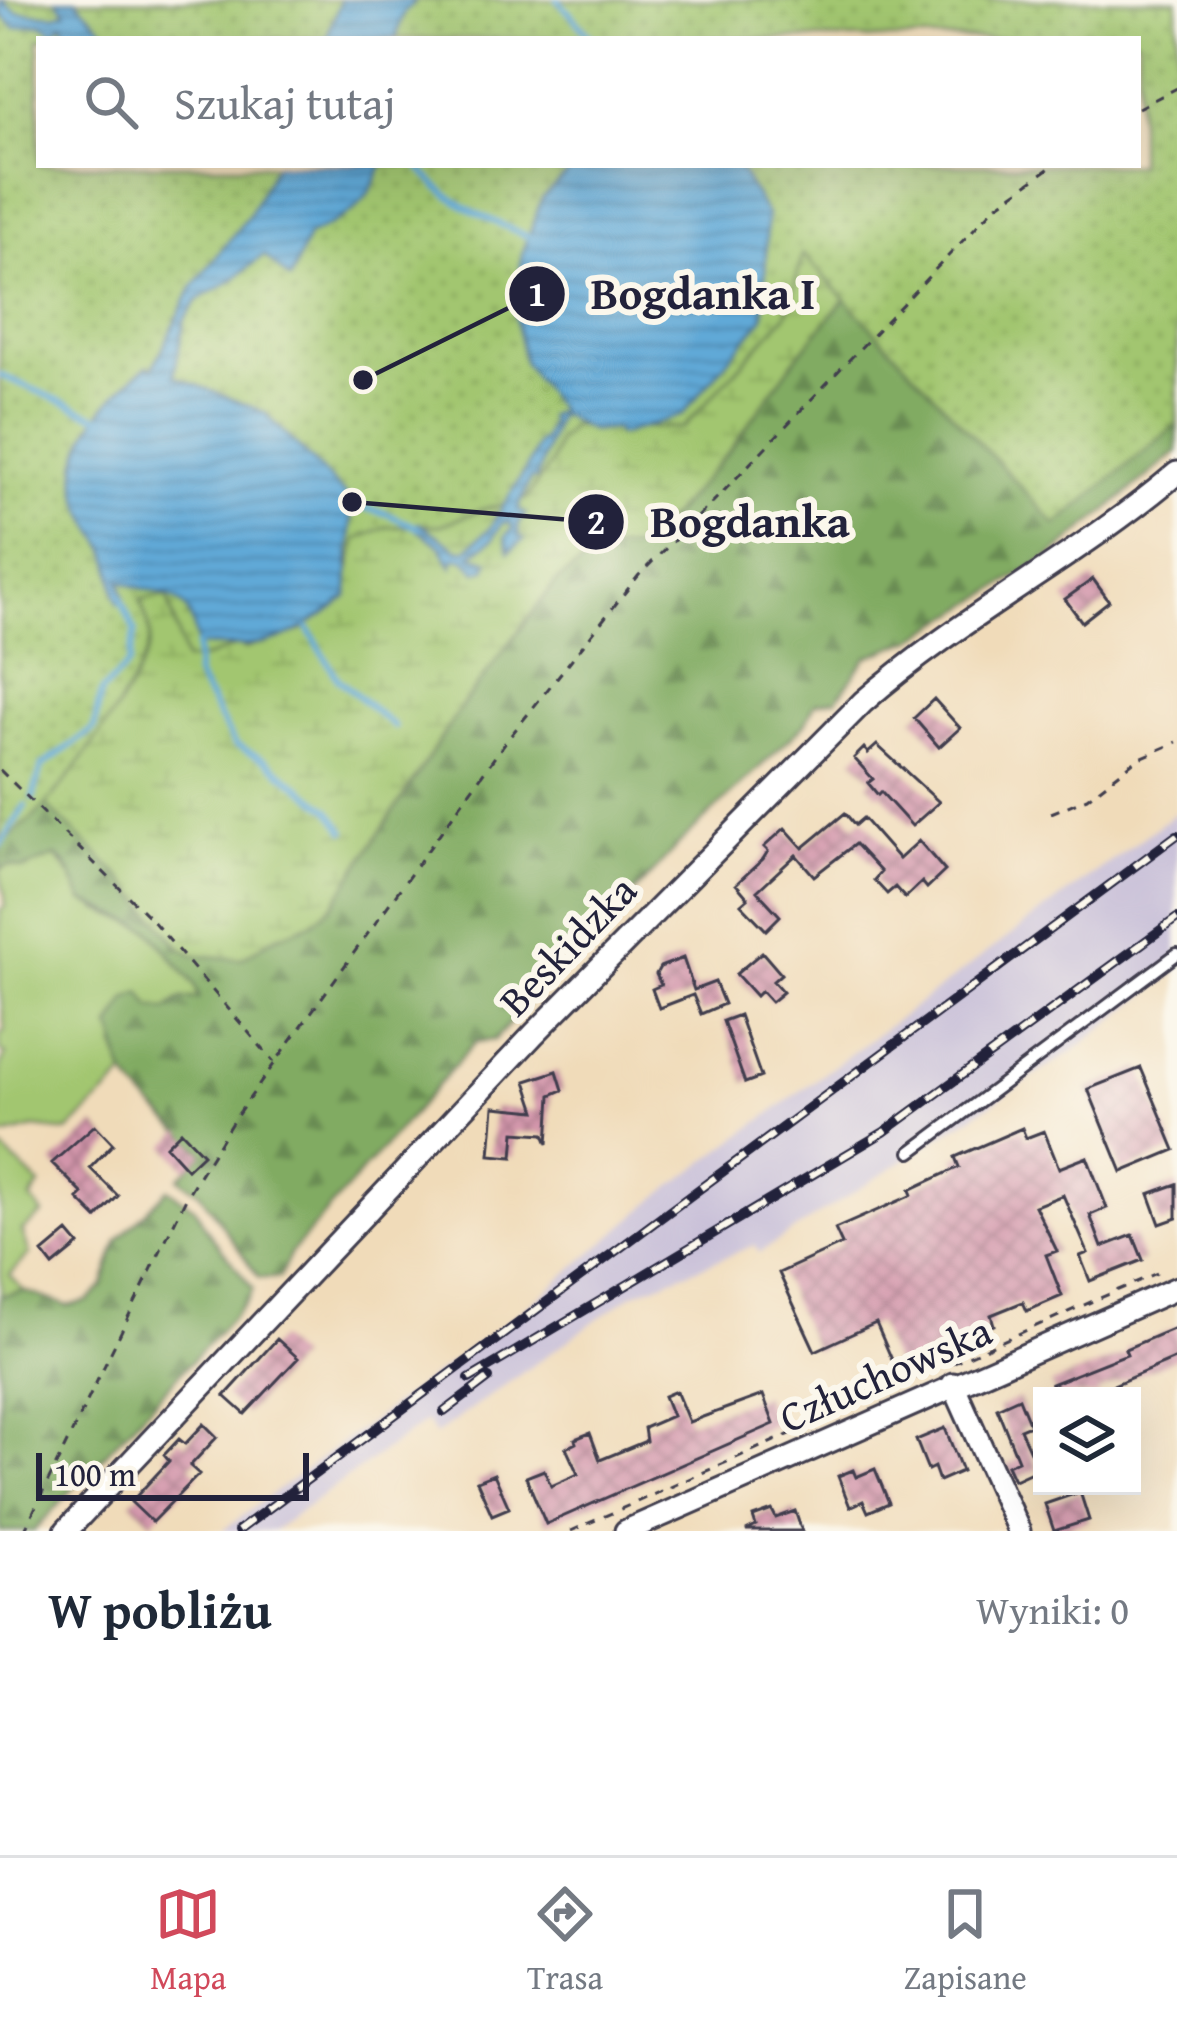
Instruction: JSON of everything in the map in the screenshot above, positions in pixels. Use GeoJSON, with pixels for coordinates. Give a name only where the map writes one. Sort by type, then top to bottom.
{"type":"FeatureCollection","features":[{"type":"Feature","properties":{"kind":"street","name":"Beskidzka"},"geometry":{"type":"LineString","coordinates":[[66,1531],[533,1034],[863,702],[917,657],[1177,473]]}},
{"type":"Feature","properties":{"kind":"street","name":"Człuchowska"},"geometry":{"type":"LineString","coordinates":[[626,1531],[1172,1290]]}},
{"type":"Feature","properties":{"kind":"street"},"geometry":{"type":"LineString","coordinates":[[953,1384],[1019,1531]]}},
{"type":"Feature","properties":{"kind":"lane"},"geometry":{"type":"LineString","coordinates":[[910,1152],[1177,954]]}},
{"type":"Feature","properties":{"kind":"path"},"geometry":{"type":"LineString","coordinates":[[1141,106],[1177,88]]}},
{"type":"Feature","properties":{"kind":"path"},"geometry":{"type":"LineString","coordinates":[[24,1531],[189,1192],[503,744],[639,575],[996,206],[1050,168]]}},
{"type":"Feature","properties":{"kind":"path"},"geometry":{"type":"LineString","coordinates":[[1051,813],[1087,798],[1136,760],[1177,742]]}},
{"type":"Feature","properties":{"kind":"path"},"geometry":{"type":"LineString","coordinates":[[0,770],[152,920],[275,1064]]}},
{"type":"Feature","properties":{"kind":"path"},"geometry":{"type":"LineString","coordinates":[[572,1531],[1142,1279],[1157,1273],[1172,1290]]}},
{"type":"Feature","properties":{"kind":"shaded area"},"geometry":{"type":"Polygon","coordinates":[[[1177,812],[1177,971],[1072,1052],[759,1253],[755,1245],[633,1294],[435,1435],[426,1421],[273,1531],[222,1531],[533,1302],[659,1196],[1177,812]]]}},
{"type":"Feature","properties":{"kind":"green space"},"geometry":{"type":"Polygon","coordinates":[[[0,0],[36,36],[36,168],[45,168],[594,428],[615,429],[767,215],[911,219],[796,358],[730,450],[644,547],[600,550],[556,582],[461,707],[334,904],[312,923],[273,938],[241,959],[195,955],[181,948],[123,879],[25,785],[0,716],[0,0]],[[171,594],[244,649],[308,628],[171,594]]]}},
{"type":"Feature","properties":{"kind":"green space"},"geometry":{"type":"Polygon","coordinates":[[[0,0],[1177,0],[1177,424],[1056,525],[803,254],[787,314],[683,428],[571,426],[526,499],[441,525],[385,527],[356,540],[344,589],[325,613],[212,656],[185,661],[167,596],[140,600],[150,639],[133,682],[103,730],[33,817],[0,843],[0,0]]]}},
{"type":"Feature","properties":{"kind":"green space"},"geometry":{"type":"Polygon","coordinates":[[[1177,24],[1177,452],[1053,555],[914,639],[867,657],[837,699],[815,703],[805,724],[681,842],[595,935],[570,942],[527,1005],[494,1040],[475,1042],[291,1253],[279,1278],[259,1278],[200,1193],[179,1178],[203,1153],[132,1084],[122,1068],[111,1027],[127,999],[141,992],[151,1007],[166,1010],[180,999],[199,998],[195,985],[149,929],[83,901],[66,864],[56,856],[23,869],[9,865],[0,869],[0,716],[181,948],[241,959],[273,938],[312,923],[461,707],[556,582],[600,550],[644,547],[730,450],[796,358],[911,219],[1141,168],[1177,24]]]}},
{"type":"Feature","properties":{"kind":"green space"},"geometry":{"type":"Polygon","coordinates":[[[56,856],[97,909],[149,929],[195,985],[200,998],[180,999],[166,1010],[151,1007],[117,1036],[126,1075],[68,1132],[34,1128],[0,1137],[0,1066],[6,1054],[0,1051],[0,1034],[5,1032],[0,910],[5,901],[0,869],[9,865],[24,869],[56,856]]]}},
{"type":"Feature","properties":{"kind":"green space"},"geometry":{"type":"Polygon","coordinates":[[[0,1147],[40,1185],[31,1199],[43,1214],[22,1231],[30,1254],[10,1275],[24,1291],[1,1296],[0,1147]]]}},
{"type":"Feature","properties":{"kind":"green space"},"geometry":{"type":"Polygon","coordinates":[[[168,1189],[194,1207],[253,1289],[248,1300],[34,1531],[0,1531],[0,1296],[24,1291],[68,1306],[88,1301],[102,1287],[118,1240],[168,1189]]]}},
{"type":"Feature","properties":{"kind":"water"},"geometry":{"type":"Polygon","coordinates":[[[0,0],[17,12],[55,15],[66,12],[57,0],[76,0],[110,36],[68,36],[63,23],[54,31],[41,24],[15,28],[0,13],[0,0]]]}},
{"type":"Feature","properties":{"kind":"water"},"geometry":{"type":"Polygon","coordinates":[[[341,0],[416,0],[403,14],[397,36],[327,36],[341,0]]]}},
{"type":"Feature","properties":{"kind":"water"},"geometry":{"type":"Polygon","coordinates":[[[273,168],[381,168],[354,210],[308,236],[290,280],[264,255],[198,300],[184,321],[174,376],[264,412],[352,502],[348,596],[311,623],[278,639],[243,646],[197,645],[188,613],[173,598],[120,581],[124,599],[118,603],[107,551],[83,508],[77,466],[102,410],[131,379],[147,366],[153,368],[192,288],[249,215],[273,168]]]}},
{"type":"Feature","properties":{"kind":"water"},"geometry":{"type":"Polygon","coordinates":[[[574,168],[739,168],[767,215],[764,317],[682,415],[619,435],[614,429],[591,431],[557,416],[536,479],[530,479],[518,509],[526,514],[518,524],[519,537],[524,540],[509,552],[505,537],[513,527],[502,523],[492,540],[471,555],[489,561],[486,569],[477,572],[465,559],[456,558],[453,569],[441,546],[416,529],[419,523],[466,550],[490,528],[543,439],[550,422],[547,416],[559,411],[524,363],[515,316],[522,255],[542,198],[574,168]]]}},
{"type":"Feature","properties":{"kind":"building"},"geometry":{"type":"Polygon","coordinates":[[[1093,579],[1109,601],[1082,622],[1065,599],[1093,579]]]}},
{"type":"Feature","properties":{"kind":"building"},"geometry":{"type":"Polygon","coordinates":[[[934,699],[960,728],[939,747],[914,718],[934,699]]]}},
{"type":"Feature","properties":{"kind":"building"},"geometry":{"type":"Polygon","coordinates":[[[877,745],[939,802],[912,826],[881,792],[878,795],[868,783],[873,779],[854,758],[864,748],[868,753],[877,745]]]}},
{"type":"Feature","properties":{"kind":"building"},"geometry":{"type":"Polygon","coordinates":[[[845,813],[855,825],[863,818],[899,859],[919,841],[945,871],[927,888],[922,882],[905,898],[895,887],[887,894],[874,880],[881,872],[855,844],[814,876],[796,855],[757,891],[780,916],[766,930],[741,904],[748,898],[736,884],[763,859],[768,851],[764,847],[785,828],[803,848],[845,813]]]}},
{"type":"Feature","properties":{"kind":"building"},"geometry":{"type":"Polygon","coordinates":[[[762,952],[781,974],[773,981],[783,992],[771,1002],[761,991],[756,996],[736,974],[762,952]]]}},
{"type":"Feature","properties":{"kind":"building"},"geometry":{"type":"Polygon","coordinates":[[[683,958],[694,990],[715,982],[724,1004],[701,1014],[693,995],[659,1008],[652,989],[661,985],[656,974],[660,967],[683,958]]]}},
{"type":"Feature","properties":{"kind":"building"},"geometry":{"type":"Polygon","coordinates":[[[739,1015],[761,1077],[745,1083],[723,1021],[739,1015]]]}},
{"type":"Feature","properties":{"kind":"building"},"geometry":{"type":"Polygon","coordinates":[[[1141,1068],[1175,1150],[1122,1172],[1088,1089],[1141,1068]]]}},
{"type":"Feature","properties":{"kind":"building"},"geometry":{"type":"Polygon","coordinates":[[[557,1071],[563,1090],[551,1095],[548,1144],[544,1134],[515,1132],[513,1157],[490,1155],[494,1107],[536,1111],[526,1081],[557,1071]]]}},
{"type":"Feature","properties":{"kind":"building"},"geometry":{"type":"Polygon","coordinates":[[[95,1125],[113,1144],[90,1168],[118,1196],[97,1218],[78,1199],[83,1194],[52,1163],[95,1125]]]}},
{"type":"Feature","properties":{"kind":"building"},"geometry":{"type":"Polygon","coordinates":[[[1022,1128],[1026,1138],[1044,1131],[1059,1168],[1087,1157],[1107,1208],[1090,1215],[1102,1247],[1133,1235],[1143,1260],[1090,1281],[1080,1256],[1088,1253],[1063,1195],[1035,1206],[1057,1251],[1046,1255],[1062,1296],[1027,1311],[1023,1302],[991,1315],[994,1325],[896,1369],[876,1323],[815,1351],[779,1273],[842,1244],[835,1229],[912,1195],[910,1190],[959,1167],[955,1157],[1022,1128]]]}},
{"type":"Feature","properties":{"kind":"building"},"geometry":{"type":"Polygon","coordinates":[[[181,1131],[203,1154],[187,1169],[166,1146],[181,1131]]]}},
{"type":"Feature","properties":{"kind":"building"},"geometry":{"type":"Polygon","coordinates":[[[1177,1184],[1177,1218],[1160,1224],[1149,1194],[1177,1184]]]}},
{"type":"Feature","properties":{"kind":"building"},"geometry":{"type":"Polygon","coordinates":[[[68,1232],[79,1245],[53,1266],[43,1253],[68,1232]]]}},
{"type":"Feature","properties":{"kind":"building"},"geometry":{"type":"Polygon","coordinates":[[[1177,1327],[1177,1358],[1109,1387],[1052,1387],[1127,1354],[1125,1349],[1177,1327]]]}},
{"type":"Feature","properties":{"kind":"building"},"geometry":{"type":"Polygon","coordinates":[[[277,1339],[298,1358],[245,1414],[225,1396],[277,1339]]]}},
{"type":"Feature","properties":{"kind":"building"},"geometry":{"type":"Polygon","coordinates":[[[676,1391],[689,1422],[763,1395],[774,1424],[546,1524],[526,1477],[544,1470],[551,1486],[578,1474],[566,1448],[590,1433],[600,1460],[646,1441],[644,1428],[672,1416],[664,1396],[676,1391]]]}},
{"type":"Feature","properties":{"kind":"building"},"geometry":{"type":"Polygon","coordinates":[[[1019,1398],[1030,1425],[1020,1429],[1033,1458],[1033,1471],[1014,1480],[1007,1465],[1018,1460],[997,1408],[1019,1398]]]}},
{"type":"Feature","properties":{"kind":"building"},"geometry":{"type":"Polygon","coordinates":[[[204,1424],[217,1437],[190,1466],[199,1474],[152,1522],[131,1502],[169,1461],[164,1455],[179,1439],[185,1444],[204,1424]]]}},
{"type":"Feature","properties":{"kind":"building"},"geometry":{"type":"Polygon","coordinates":[[[945,1428],[962,1471],[939,1481],[934,1467],[928,1470],[916,1440],[945,1428]]]}},
{"type":"Feature","properties":{"kind":"building"},"geometry":{"type":"Polygon","coordinates":[[[875,1469],[889,1503],[868,1512],[863,1501],[850,1507],[838,1476],[853,1470],[856,1477],[875,1469]]]}},
{"type":"Feature","properties":{"kind":"building"},"geometry":{"type":"Polygon","coordinates":[[[494,1474],[509,1508],[492,1515],[477,1481],[494,1474]]]}},
{"type":"Feature","properties":{"kind":"building"},"geometry":{"type":"Polygon","coordinates":[[[1081,1495],[1089,1520],[1054,1531],[1045,1504],[1081,1495]]]}},
{"type":"Feature","properties":{"kind":"building"},"geometry":{"type":"Polygon","coordinates":[[[772,1510],[776,1518],[795,1511],[802,1531],[746,1531],[756,1526],[753,1517],[772,1510]]]}},
{"type":"Feature","properties":{"kind":"waterway"},"geometry":{"type":"LineString","coordinates":[[558,0],[590,36]]}},
{"type":"Feature","properties":{"kind":"waterway"},"geometry":{"type":"LineString","coordinates":[[421,168],[454,199],[529,237]]}},
{"type":"Feature","properties":{"kind":"waterway"},"geometry":{"type":"LineString","coordinates":[[0,375],[100,418]]}},
{"type":"Feature","properties":{"kind":"waterway"},"geometry":{"type":"LineString","coordinates":[[347,504],[419,528]]}},
{"type":"Feature","properties":{"kind":"waterway"},"geometry":{"type":"LineString","coordinates":[[33,798],[42,766],[94,729],[101,692],[129,664],[135,632],[119,594]]}},
{"type":"Feature","properties":{"kind":"waterway"},"geometry":{"type":"LineString","coordinates":[[308,628],[338,679],[394,727]]}},
{"type":"Feature","properties":{"kind":"waterway"},"geometry":{"type":"LineString","coordinates":[[197,645],[196,676],[235,745],[265,760],[330,810],[345,831]]}},
{"type":"Feature","properties":{"kind":"waterway"},"geometry":{"type":"LineString","coordinates":[[0,845],[25,806]]}},
{"type":"Feature","properties":{"kind":"railway"},"geometry":{"type":"LineString","coordinates":[[238,1531],[1177,835]]}},
{"type":"Feature","properties":{"kind":"railway"},"geometry":{"type":"LineString","coordinates":[[469,1379],[884,1132],[1177,918]]}},
{"type":"Feature","properties":{"kind":"railway"},"geometry":{"type":"LineString","coordinates":[[444,1412],[489,1378]]}},
{"type":"Feature","properties":{"kind":"place","name":"Bogdanka I"},"geometry":{"type":"Point","coordinates":[363,380]}},
{"type":"Feature","properties":{"kind":"place","name":"Bogdanka"},"geometry":{"type":"Point","coordinates":[352,502]}}]}
